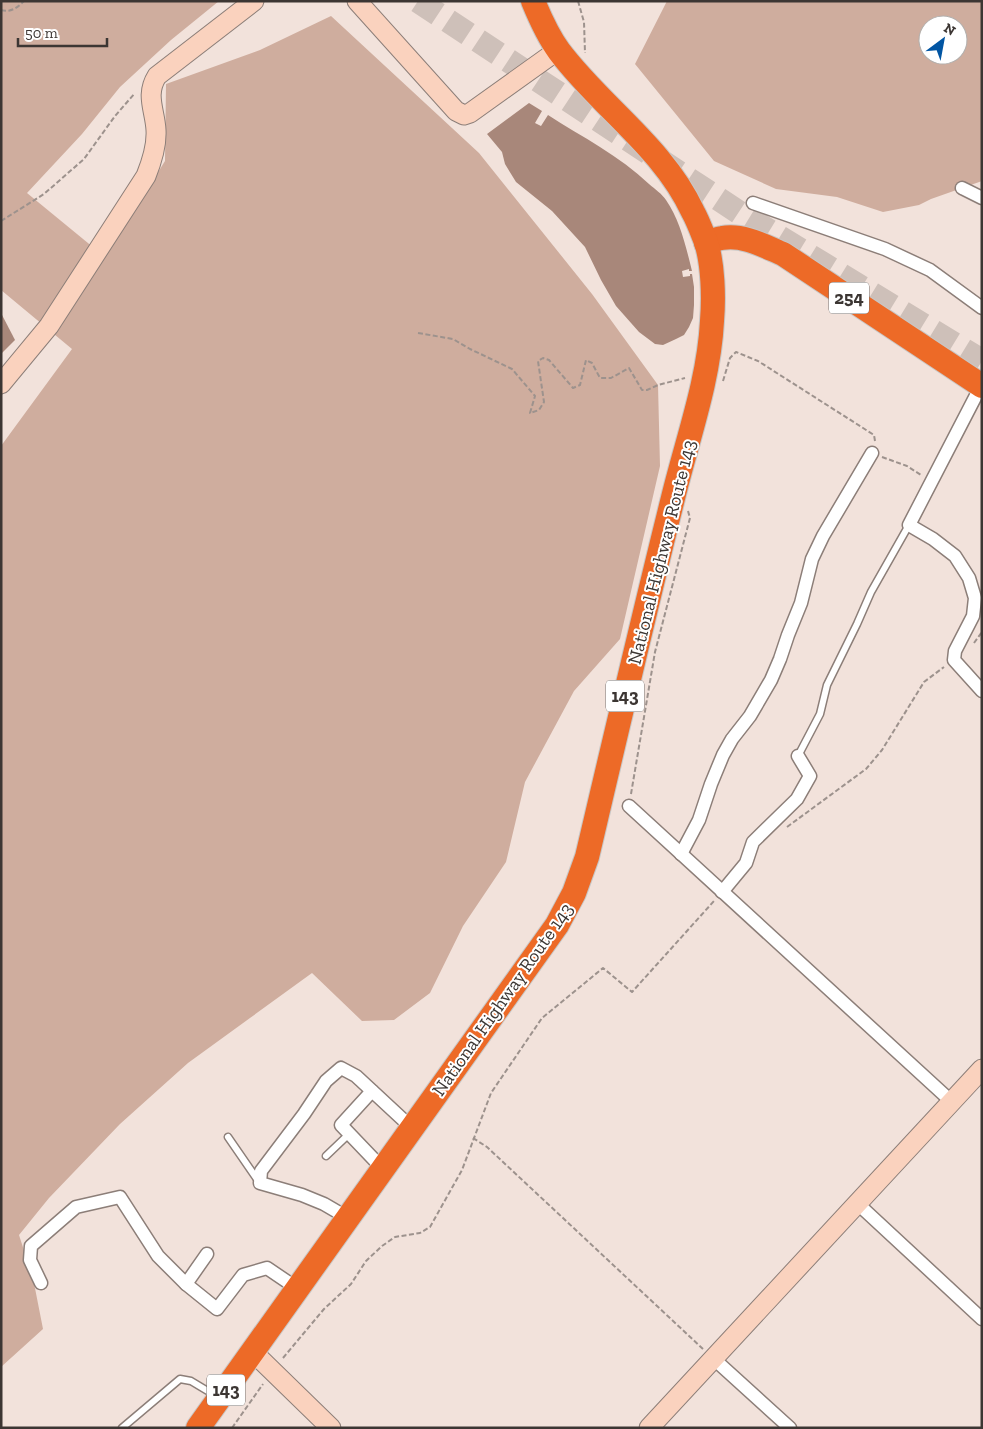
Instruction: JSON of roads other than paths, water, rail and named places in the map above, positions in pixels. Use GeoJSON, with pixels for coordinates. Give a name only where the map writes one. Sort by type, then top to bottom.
{"type":"FeatureCollection","features":[{"type":"Feature","properties":{"kind":"highway","name":"National Highway Route 143"},"geometry":{"type":"LineString","coordinates":[[198,1428],[556,925],[574,893],[587,858],[673,497],[714,378],[712,276],[706,243],[693,212],[668,168],[558,50],[533,1]]}},
{"type":"Feature","properties":{"kind":"highway","name":"254"},"geometry":{"type":"LineString","coordinates":[[706,243],[722,238],[739,238],[758,243],[783,254],[982,385]]}},
{"type":"Feature","properties":{"kind":"street"},"geometry":{"type":"LineString","coordinates":[[1,384],[49,326],[146,176],[155,147],[156,129],[151,93],[153,82],[157,76],[254,1]]}},
{"type":"Feature","properties":{"kind":"street"},"geometry":{"type":"LineString","coordinates":[[356,1],[456,111],[464,114],[470,113],[558,50]]}},
{"type":"Feature","properties":{"kind":"street"},"geometry":{"type":"LineString","coordinates":[[962,188],[982,198]]}},
{"type":"Feature","properties":{"kind":"street"},"geometry":{"type":"LineString","coordinates":[[753,203],[885,249],[930,270],[982,308]]}},
{"type":"Feature","properties":{"kind":"street"},"geometry":{"type":"LineString","coordinates":[[982,385],[910,525],[933,539],[955,556],[969,578],[975,598],[973,616],[955,651],[954,660],[982,691]]}},
{"type":"Feature","properties":{"kind":"street"},"geometry":{"type":"LineString","coordinates":[[681,854],[699,820],[723,755],[732,739],[750,716],[771,680],[780,660],[801,603],[812,559],[822,536],[872,453]]}},
{"type":"Feature","properties":{"kind":"street"},"geometry":{"type":"LineString","coordinates":[[722,892],[746,863],[753,842],[797,799],[810,776],[798,756]]}},
{"type":"Feature","properties":{"kind":"street"},"geometry":{"type":"LineString","coordinates":[[629,806],[952,1102]]}},
{"type":"Feature","properties":{"kind":"street"},"geometry":{"type":"LineString","coordinates":[[348,1218],[324,1204],[302,1195],[260,1183],[261,1172],[326,1081],[341,1068],[356,1076],[412,1128]]}},
{"type":"Feature","properties":{"kind":"street"},"geometry":{"type":"LineString","coordinates":[[649,1428],[982,1069]]}},
{"type":"Feature","properties":{"kind":"street"},"geometry":{"type":"LineString","coordinates":[[372,1091],[341,1125],[383,1169]]}},
{"type":"Feature","properties":{"kind":"street"},"geometry":{"type":"LineString","coordinates":[[41,1282],[30,1260],[31,1246],[76,1207],[120,1197],[158,1256],[186,1284],[217,1309],[243,1275],[267,1268],[298,1289]]}},
{"type":"Feature","properties":{"kind":"street"},"geometry":{"type":"LineString","coordinates":[[858,1204],[982,1318]]}},
{"type":"Feature","properties":{"kind":"street"},"geometry":{"type":"LineString","coordinates":[[186,1284],[206,1254]]}},
{"type":"Feature","properties":{"kind":"street"},"geometry":{"type":"LineString","coordinates":[[253,1352],[331,1428]]}},
{"type":"Feature","properties":{"kind":"street"},"geometry":{"type":"LineString","coordinates":[[714,1359],[790,1428]]}},
{"type":"Feature","properties":{"kind":"lane"},"geometry":{"type":"LineString","coordinates":[[798,756],[820,714],[827,685],[871,592],[910,525]]}},
{"type":"Feature","properties":{"kind":"lane"},"geometry":{"type":"LineString","coordinates":[[326,1156],[349,1134]]}},
{"type":"Feature","properties":{"kind":"lane"},"geometry":{"type":"LineString","coordinates":[[228,1137],[260,1183]]}},
{"type":"Feature","properties":{"kind":"lane"},"geometry":{"type":"LineString","coordinates":[[122,1428],[180,1379],[191,1381],[220,1398]]}},
{"type":"Feature","properties":{"kind":"tunnel"},"geometry":{"type":"LineString","coordinates":[[418,1],[743,215],[982,361]]}}]}
